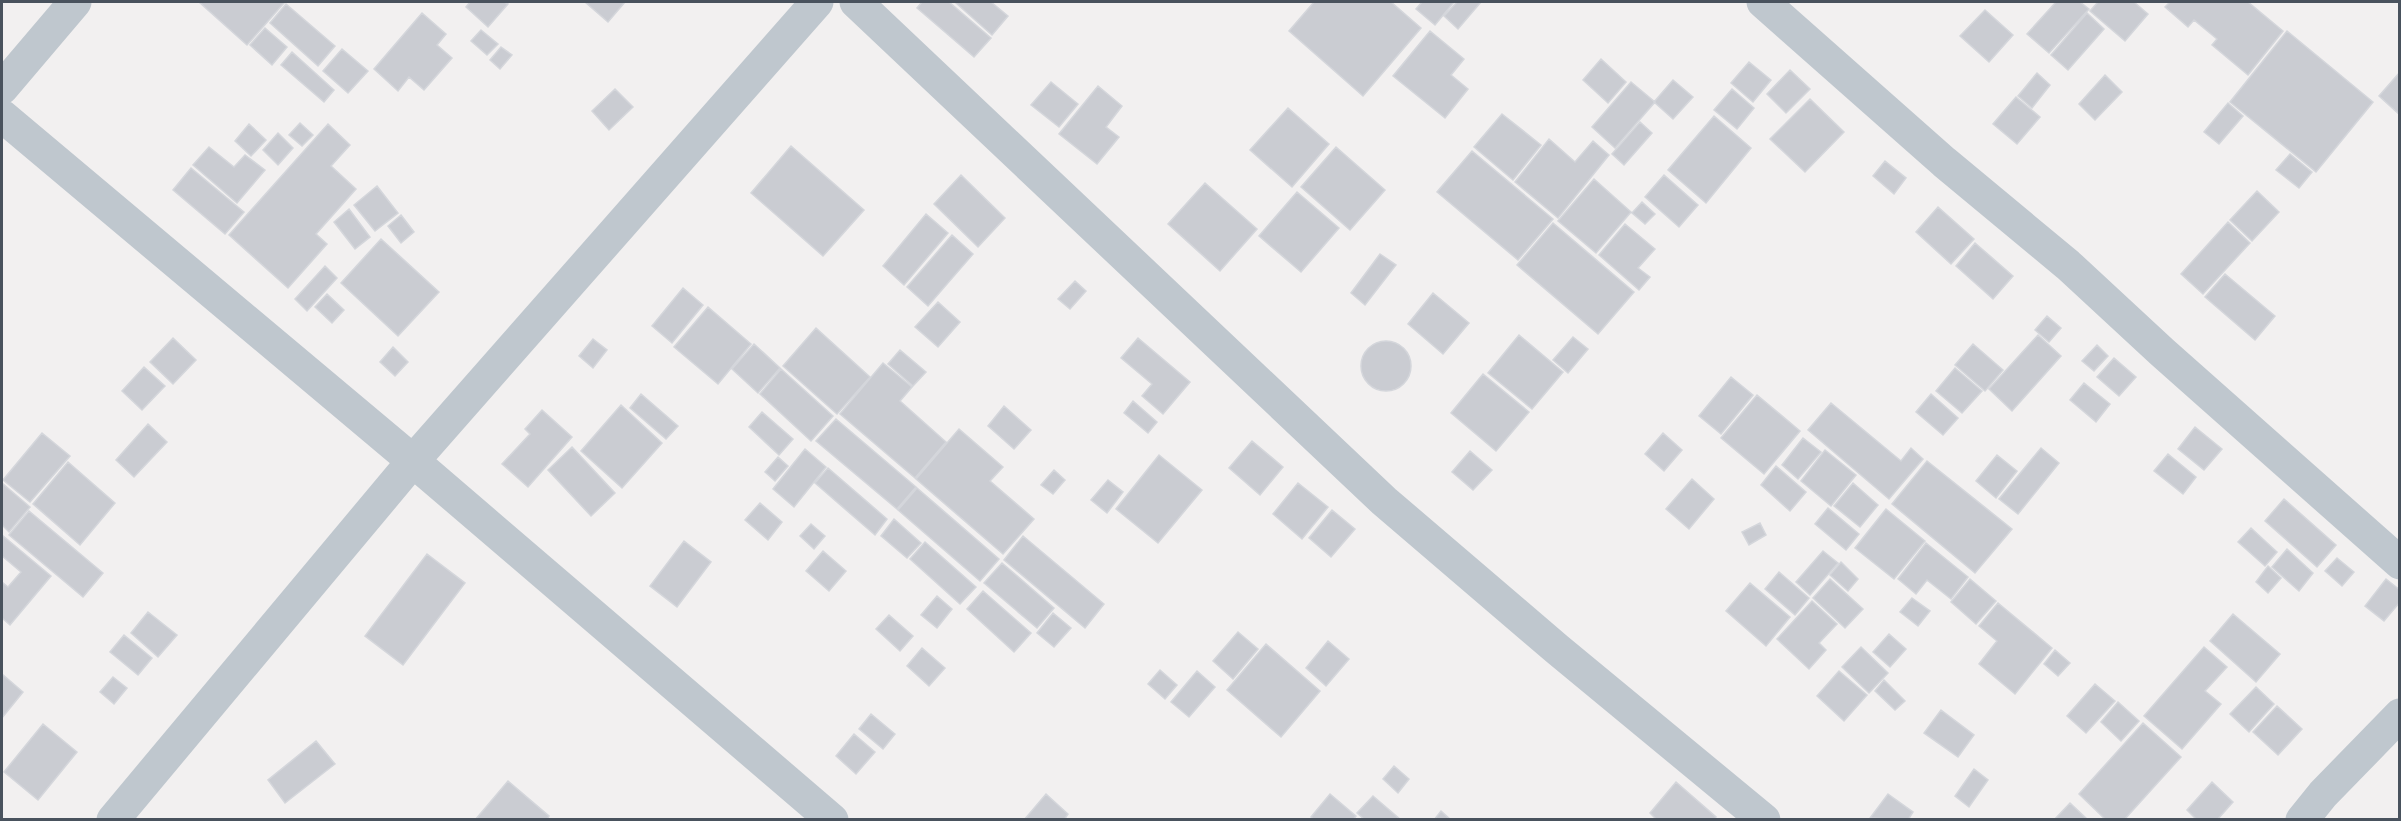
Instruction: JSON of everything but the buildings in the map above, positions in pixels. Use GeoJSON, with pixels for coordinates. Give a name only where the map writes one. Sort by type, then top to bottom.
{"type":"FeatureCollection","features":[{"type":"Feature","properties":{"kind":"street"},"geometry":{"type":"LineString","coordinates":[[2,88],[75,2]]}},
{"type":"Feature","properties":{"kind":"street"},"geometry":{"type":"LineString","coordinates":[[113,819],[413,461],[817,2]]}},
{"type":"Feature","properties":{"kind":"street"},"geometry":{"type":"LineString","coordinates":[[856,2],[1384,501],[1557,649],[1764,819]]}},
{"type":"Feature","properties":{"kind":"street"},"geometry":{"type":"LineString","coordinates":[[1763,2],[1944,162],[2068,265],[2380,548],[2400,563]]}},
{"type":"Feature","properties":{"kind":"street"},"geometry":{"type":"LineString","coordinates":[[2,116],[413,461],[823,817]]}},
{"type":"Feature","properties":{"kind":"street"},"geometry":{"type":"LineString","coordinates":[[2302,819],[2323,794],[2400,715]]}}]}
